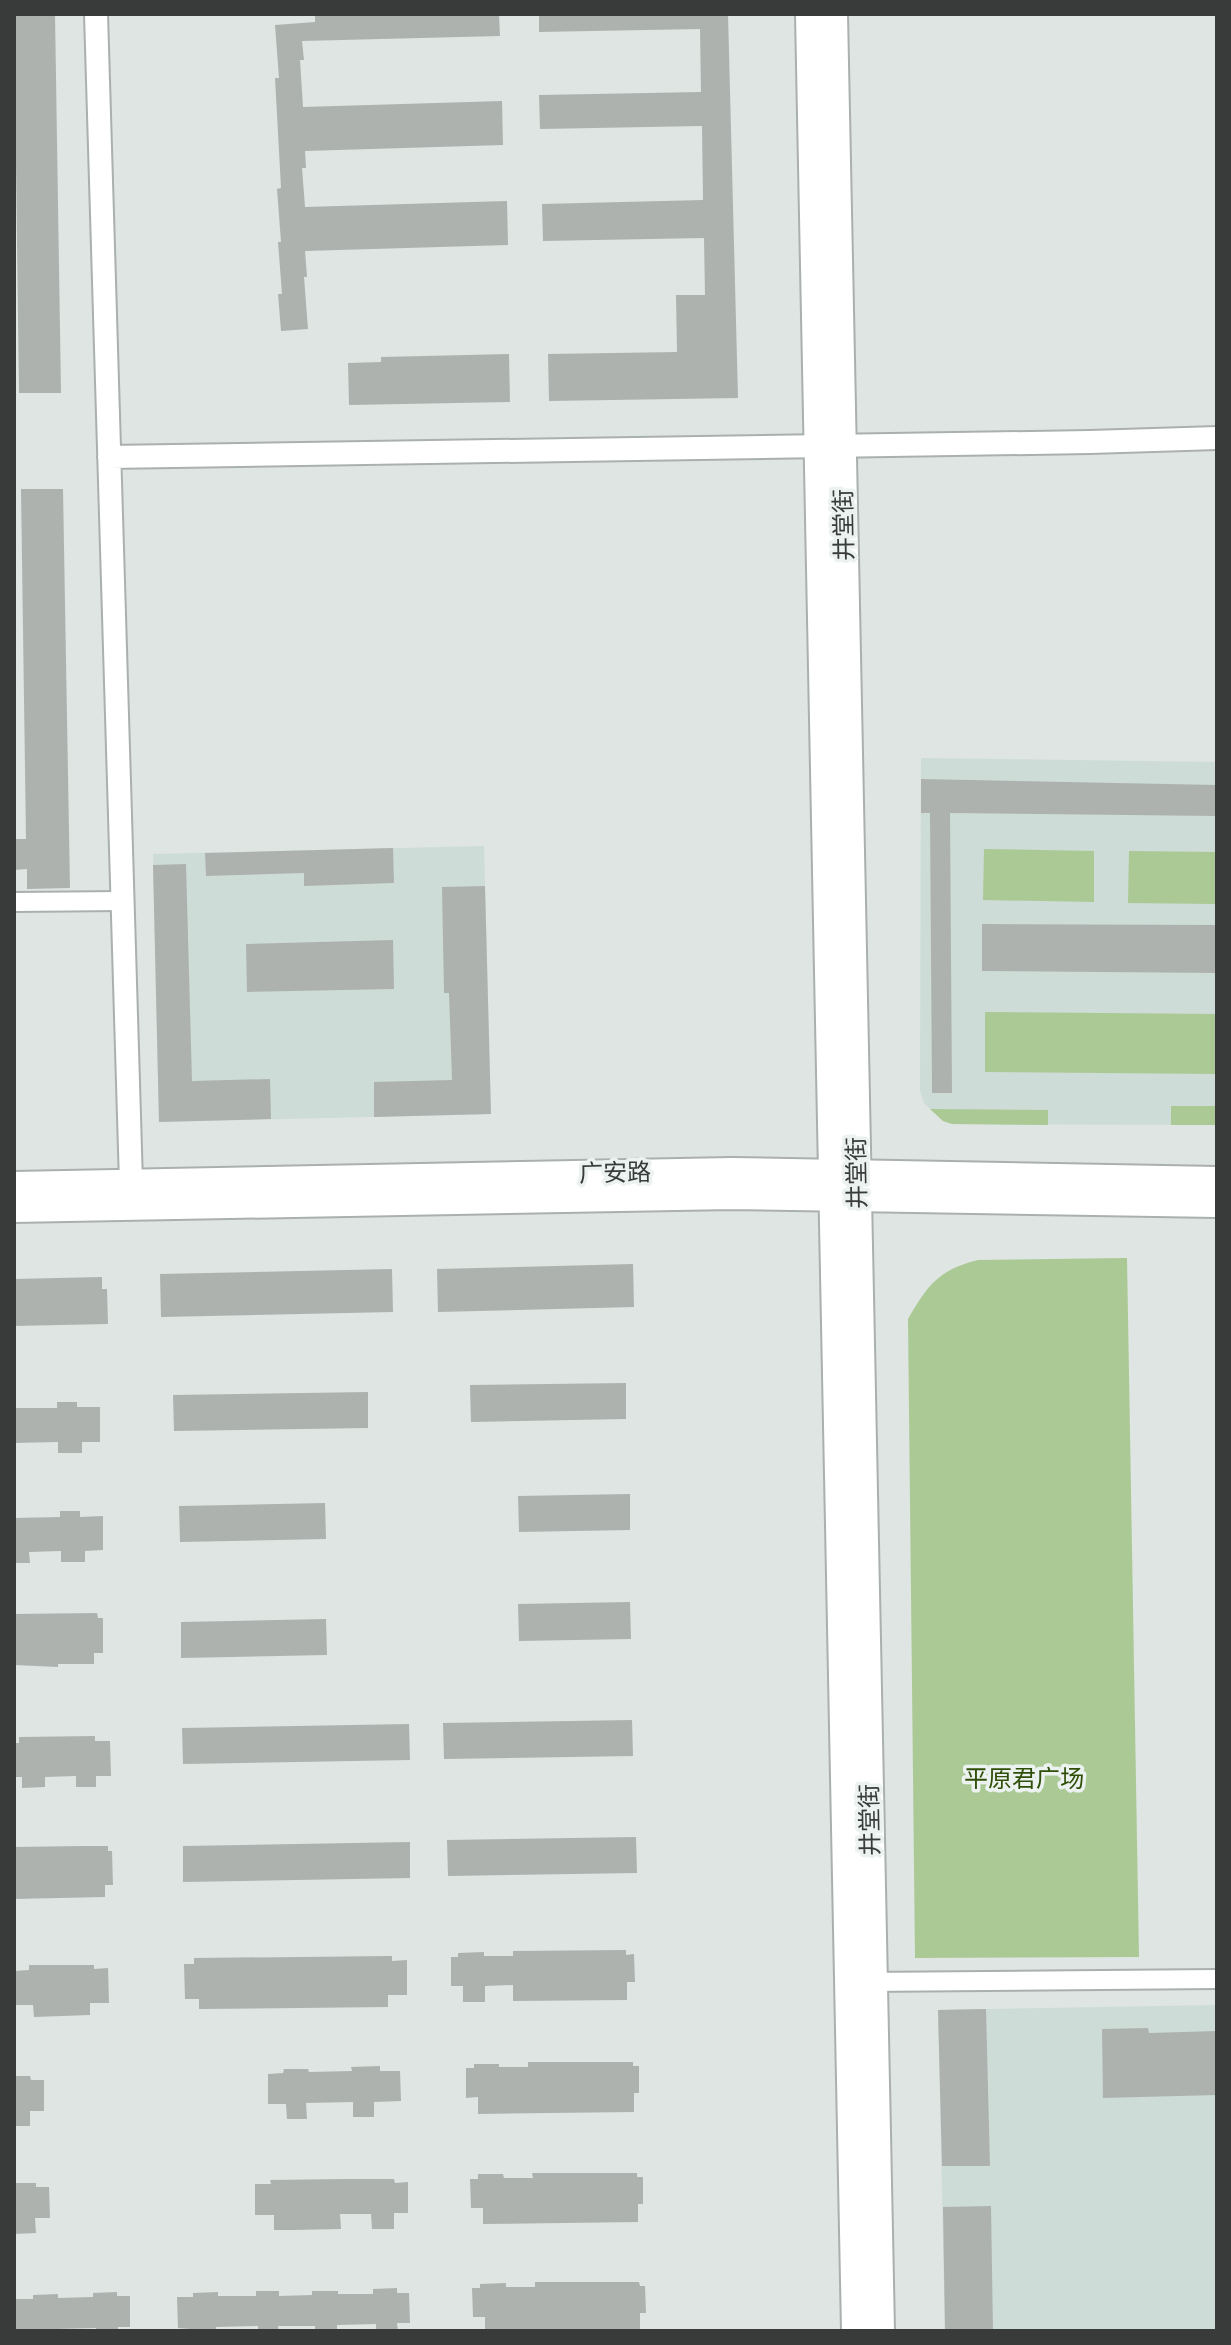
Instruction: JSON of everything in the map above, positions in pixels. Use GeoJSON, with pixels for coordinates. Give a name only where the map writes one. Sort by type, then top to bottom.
{"type":"FeatureCollection","features":[{"type":"Feature","properties":{"kind":"main road","name":"井堂街"},"geometry":{"type":"LineString","coordinates":[[810,14],[830,446],[861,1982],[880,2331]]}},
{"type":"Feature","properties":{"kind":"main road","name":"井堂街"},"geometry":{"type":"LineString","coordinates":[[830,446],[833,14]]}},
{"type":"Feature","properties":{"kind":"main road","name":"广安路"},"geometry":{"type":"LineString","coordinates":[[14,1185],[716,1171],[845,1186],[1217,1204]]}},
{"type":"Feature","properties":{"kind":"main road","name":"广安路"},"geometry":{"type":"LineString","coordinates":[[14,1209],[669,1196],[845,1186],[1217,1180]]}},
{"type":"Feature","properties":{"kind":"main road","name":"井堂街"},"geometry":{"type":"LineString","coordinates":[[856,2331],[861,1982]]}},
{"type":"Feature","properties":{"kind":"street"},"geometry":{"type":"LineString","coordinates":[[96,14],[131,1183]]}},
{"type":"Feature","properties":{"kind":"street"},"geometry":{"type":"LineString","coordinates":[[109,457],[1217,438]]}},
{"type":"Feature","properties":{"kind":"street"},"geometry":{"type":"LineString","coordinates":[[14,902],[123,901]]}},
{"type":"Feature","properties":{"kind":"street"},"geometry":{"type":"LineString","coordinates":[[861,1982],[1217,1979]]}},
{"type":"Feature","properties":{"kind":"shaded area"},"geometry":{"type":"Polygon","coordinates":[[[921,758],[1217,762],[1217,1125],[952,1124],[943,1121],[924,1103],[920,1091],[921,758]]]}},
{"type":"Feature","properties":{"kind":"shaded area"},"geometry":{"type":"Polygon","coordinates":[[[484,846],[491,1114],[159,1122],[153,854],[484,846]]]}},
{"type":"Feature","properties":{"kind":"shaded area"},"geometry":{"type":"Polygon","coordinates":[[[1217,2005],[1217,2331],[945,2331],[938,2010],[1217,2005]]]}},
{"type":"Feature","properties":{"kind":"green space"},"geometry":{"type":"Polygon","coordinates":[[[984,849],[1094,851],[1094,902],[983,900],[984,849]]]}},
{"type":"Feature","properties":{"kind":"green space"},"geometry":{"type":"Polygon","coordinates":[[[1129,851],[1217,852],[1217,904],[1128,903],[1129,851]]]}},
{"type":"Feature","properties":{"kind":"green space"},"geometry":{"type":"Polygon","coordinates":[[[985,1012],[1217,1014],[1217,1074],[985,1072],[985,1012]]]}},
{"type":"Feature","properties":{"kind":"green space"},"geometry":{"type":"Polygon","coordinates":[[[1171,1106],[1217,1106],[1217,1125],[1171,1125],[1171,1106]]]}},
{"type":"Feature","properties":{"kind":"green space"},"geometry":{"type":"Polygon","coordinates":[[[930,1109],[1048,1110],[1048,1125],[952,1124],[943,1121],[930,1109]]]}},
{"type":"Feature","properties":{"kind":"green space","name":"平原君广场"},"geometry":{"type":"Polygon","coordinates":[[[1127,1258],[1139,1957],[915,1958],[908,1319],[936,1280],[953,1269],[978,1260],[1127,1258]]]}},
{"type":"Feature","properties":{"kind":"building"},"geometry":{"type":"Polygon","coordinates":[[[14,14],[55,14],[61,393],[19,393],[14,14]]]}},
{"type":"Feature","properties":{"kind":"building"},"geometry":{"type":"Polygon","coordinates":[[[315,14],[499,14],[500,36],[302,41],[304,60],[300,60],[303,107],[502,101],[503,145],[305,151],[306,168],[302,168],[305,207],[507,201],[508,245],[305,251],[308,329],[281,331],[278,242],[281,242],[277,189],[281,188],[275,78],[279,78],[275,25],[315,22],[315,14]]]}},
{"type":"Feature","properties":{"kind":"building"},"geometry":{"type":"Polygon","coordinates":[[[539,14],[728,14],[738,398],[549,401],[548,354],[677,352],[676,295],[705,295],[704,238],[543,241],[542,204],[703,200],[702,126],[540,129],[539,95],[701,92],[700,29],[539,32],[539,14]]]}},
{"type":"Feature","properties":{"kind":"building"},"geometry":{"type":"Polygon","coordinates":[[[509,354],[510,402],[349,405],[348,363],[381,362],[381,357],[509,354]]]}},
{"type":"Feature","properties":{"kind":"building"},"geometry":{"type":"Polygon","coordinates":[[[21,489],[63,489],[70,888],[27,889],[27,869],[14,870],[14,839],[26,839],[21,489]]]}},
{"type":"Feature","properties":{"kind":"building"},"geometry":{"type":"Polygon","coordinates":[[[921,779],[1217,785],[1217,816],[950,813],[952,1093],[932,1093],[930,813],[921,813],[921,779]]]}},
{"type":"Feature","properties":{"kind":"building"},"geometry":{"type":"Polygon","coordinates":[[[393,848],[394,883],[304,886],[304,873],[206,876],[205,853],[393,848]]]}},
{"type":"Feature","properties":{"kind":"building"},"geometry":{"type":"Polygon","coordinates":[[[186,864],[192,1081],[270,1079],[271,1119],[159,1122],[153,865],[186,864]]]}},
{"type":"Feature","properties":{"kind":"building"},"geometry":{"type":"Polygon","coordinates":[[[485,886],[491,1114],[374,1117],[374,1082],[452,1080],[449,993],[444,993],[442,887],[485,886]]]}},
{"type":"Feature","properties":{"kind":"building"},"geometry":{"type":"Polygon","coordinates":[[[982,924],[1217,925],[1217,973],[982,971],[982,924]]]}},
{"type":"Feature","properties":{"kind":"building"},"geometry":{"type":"Polygon","coordinates":[[[393,940],[394,989],[247,992],[246,944],[393,940]]]}},
{"type":"Feature","properties":{"kind":"building"},"geometry":{"type":"Polygon","coordinates":[[[633,1264],[634,1307],[438,1312],[437,1269],[633,1264]]]}},
{"type":"Feature","properties":{"kind":"building"},"geometry":{"type":"Polygon","coordinates":[[[392,1269],[393,1312],[161,1317],[160,1274],[392,1269]]]}},
{"type":"Feature","properties":{"kind":"building"},"geometry":{"type":"Polygon","coordinates":[[[102,1277],[102,1289],[107,1289],[108,1324],[14,1326],[14,1279],[102,1277]]]}},
{"type":"Feature","properties":{"kind":"building"},"geometry":{"type":"Polygon","coordinates":[[[626,1383],[626,1419],[471,1422],[470,1385],[626,1383]]]}},
{"type":"Feature","properties":{"kind":"building"},"geometry":{"type":"Polygon","coordinates":[[[368,1392],[368,1428],[174,1431],[173,1395],[368,1392]]]}},
{"type":"Feature","properties":{"kind":"building"},"geometry":{"type":"Polygon","coordinates":[[[57,1402],[77,1402],[77,1407],[100,1407],[100,1442],[82,1442],[82,1453],[58,1453],[58,1442],[14,1443],[14,1408],[57,1408],[57,1402]]]}},
{"type":"Feature","properties":{"kind":"building"},"geometry":{"type":"Polygon","coordinates":[[[630,1494],[630,1530],[519,1532],[518,1496],[630,1494]]]}},
{"type":"Feature","properties":{"kind":"building"},"geometry":{"type":"Polygon","coordinates":[[[325,1503],[326,1539],[180,1542],[179,1506],[325,1503]]]}},
{"type":"Feature","properties":{"kind":"building"},"geometry":{"type":"Polygon","coordinates":[[[60,1511],[80,1511],[80,1517],[103,1516],[103,1550],[85,1551],[85,1562],[61,1562],[61,1551],[29,1552],[30,1563],[14,1563],[14,1518],[60,1517],[60,1511]]]}},
{"type":"Feature","properties":{"kind":"building"},"geometry":{"type":"Polygon","coordinates":[[[630,1602],[631,1639],[519,1641],[518,1604],[630,1602]]]}},
{"type":"Feature","properties":{"kind":"building"},"geometry":{"type":"Polygon","coordinates":[[[97,1613],[98,1618],[103,1618],[103,1653],[94,1653],[94,1664],[58,1664],[58,1667],[14,1665],[14,1614],[97,1613]]]}},
{"type":"Feature","properties":{"kind":"building"},"geometry":{"type":"Polygon","coordinates":[[[326,1619],[327,1655],[181,1658],[181,1622],[326,1619]]]}},
{"type":"Feature","properties":{"kind":"building"},"geometry":{"type":"Polygon","coordinates":[[[632,1720],[633,1756],[444,1759],[443,1723],[632,1720]]]}},
{"type":"Feature","properties":{"kind":"building"},"geometry":{"type":"Polygon","coordinates":[[[409,1724],[410,1760],[183,1764],[182,1728],[409,1724]]]}},
{"type":"Feature","properties":{"kind":"building"},"geometry":{"type":"Polygon","coordinates":[[[95,1736],[95,1741],[110,1741],[111,1776],[96,1776],[96,1787],[76,1787],[76,1776],[45,1777],[45,1787],[22,1788],[22,1777],[14,1777],[14,1743],[19,1743],[19,1737],[95,1736]]]}},
{"type":"Feature","properties":{"kind":"building"},"geometry":{"type":"Polygon","coordinates":[[[636,1837],[637,1873],[448,1876],[447,1840],[636,1837]]]}},
{"type":"Feature","properties":{"kind":"building"},"geometry":{"type":"Polygon","coordinates":[[[410,1842],[410,1878],[183,1882],[183,1846],[410,1842]]]}},
{"type":"Feature","properties":{"kind":"building"},"geometry":{"type":"Polygon","coordinates":[[[108,1846],[108,1851],[112,1851],[113,1885],[105,1885],[105,1897],[14,1899],[14,1847],[108,1846]]]}},
{"type":"Feature","properties":{"kind":"building"},"geometry":{"type":"Polygon","coordinates":[[[626,1950],[626,1955],[634,1954],[635,1982],[627,1982],[627,2000],[513,2001],[513,1985],[485,1986],[485,2002],[463,2002],[463,1986],[451,1986],[451,1957],[458,1957],[458,1953],[484,1952],[484,1956],[513,1956],[513,1951],[626,1950]]]}},
{"type":"Feature","properties":{"kind":"building"},"geometry":{"type":"Polygon","coordinates":[[[392,1956],[392,1961],[407,1960],[407,1995],[388,1995],[388,2007],[199,2009],[199,1999],[185,1999],[184,1964],[194,1964],[194,1958],[392,1956]]]}},
{"type":"Feature","properties":{"kind":"building"},"geometry":{"type":"Polygon","coordinates":[[[29,1965],[94,1965],[94,1969],[108,1968],[109,2003],[90,2003],[90,2015],[34,2017],[33,2005],[14,2005],[14,1971],[29,1970],[29,1965]]]}},
{"type":"Feature","properties":{"kind":"building"},"geometry":{"type":"Polygon","coordinates":[[[986,2009],[990,2166],[942,2166],[938,2010],[986,2009]]]}},
{"type":"Feature","properties":{"kind":"building"},"geometry":{"type":"Polygon","coordinates":[[[1148,2028],[1149,2033],[1217,2031],[1217,2095],[1103,2098],[1102,2029],[1148,2028]]]}},
{"type":"Feature","properties":{"kind":"building"},"geometry":{"type":"Polygon","coordinates":[[[528,2062],[633,2062],[633,2066],[639,2066],[639,2093],[634,2093],[634,2112],[478,2114],[478,2097],[466,2098],[466,2068],[474,2068],[474,2064],[528,2067],[528,2062]]]}},
{"type":"Feature","properties":{"kind":"building"},"geometry":{"type":"Polygon","coordinates":[[[380,2066],[380,2071],[400,2071],[401,2101],[374,2102],[374,2117],[353,2117],[353,2102],[306,2103],[307,2119],[287,2119],[286,2104],[268,2104],[268,2074],[283,2073],[284,2069],[352,2071],[351,2067],[380,2066]]]}},
{"type":"Feature","properties":{"kind":"building"},"geometry":{"type":"Polygon","coordinates":[[[14,2076],[44,2080],[44,2111],[30,2111],[30,2126],[14,2126],[14,2076]]]}},
{"type":"Feature","properties":{"kind":"building"},"geometry":{"type":"Polygon","coordinates":[[[532,2173],[637,2173],[637,2177],[643,2177],[643,2204],[638,2204],[638,2222],[483,2224],[483,2208],[471,2208],[470,2179],[478,2179],[478,2174],[533,2178],[532,2173]]]}},
{"type":"Feature","properties":{"kind":"building"},"geometry":{"type":"Polygon","coordinates":[[[394,2179],[395,2183],[408,2182],[408,2213],[394,2213],[394,2229],[372,2229],[371,2214],[340,2214],[341,2229],[274,2230],[274,2215],[255,2215],[255,2184],[271,2184],[270,2180],[394,2179]]]}},
{"type":"Feature","properties":{"kind":"building"},"geometry":{"type":"Polygon","coordinates":[[[14,2183],[36,2183],[36,2187],[49,2187],[50,2218],[35,2218],[36,2233],[14,2234],[14,2183]]]}},
{"type":"Feature","properties":{"kind":"building"},"geometry":{"type":"Polygon","coordinates":[[[991,2206],[993,2331],[945,2331],[943,2207],[991,2206]]]}},
{"type":"Feature","properties":{"kind":"building"},"geometry":{"type":"Polygon","coordinates":[[[535,2282],[639,2282],[640,2286],[645,2286],[646,2313],[640,2313],[640,2331],[485,2331],[485,2317],[473,2317],[472,2288],[480,2288],[480,2284],[506,2283],[506,2287],[535,2287],[535,2282]]]}},
{"type":"Feature","properties":{"kind":"building"},"geometry":{"type":"Polygon","coordinates":[[[397,2288],[397,2293],[409,2293],[410,2323],[397,2323],[398,2331],[376,2331],[376,2324],[337,2325],[337,2331],[315,2331],[315,2326],[278,2326],[279,2331],[258,2331],[258,2326],[216,2327],[216,2331],[178,2328],[177,2297],[193,2297],[193,2293],[218,2292],[218,2296],[256,2296],[256,2291],[279,2291],[279,2296],[312,2295],[312,2291],[373,2294],[373,2289],[397,2288]]]}},
{"type":"Feature","properties":{"kind":"building"},"geometry":{"type":"Polygon","coordinates":[[[117,2292],[117,2296],[130,2296],[130,2327],[118,2327],[118,2331],[96,2331],[96,2328],[14,2330],[14,2299],[58,2294],[58,2298],[93,2297],[93,2293],[117,2292]]]}}]}
